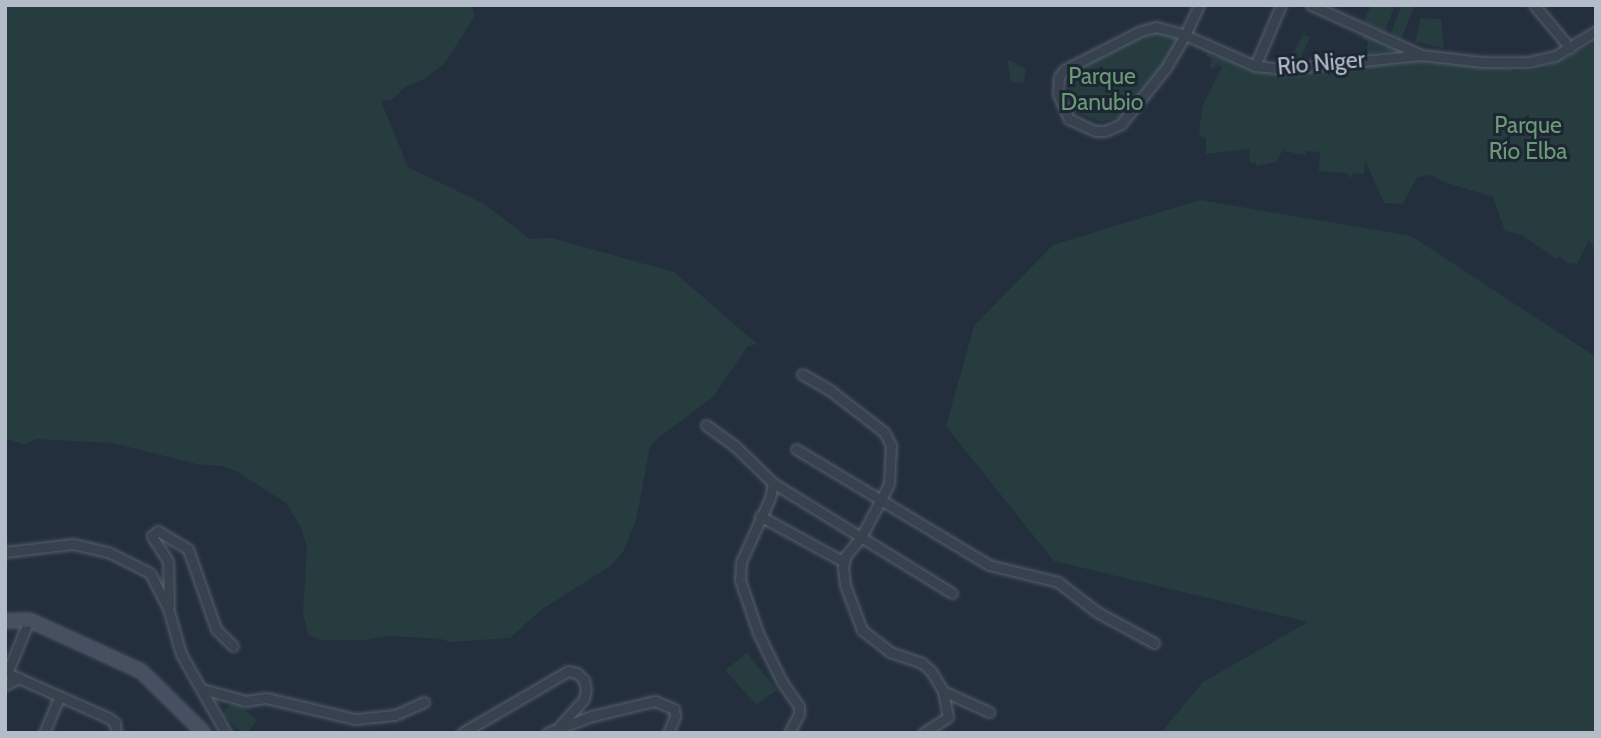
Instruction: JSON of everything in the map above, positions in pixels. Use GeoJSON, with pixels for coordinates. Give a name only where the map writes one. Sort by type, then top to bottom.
{"type":"FeatureCollection","features":[{"type":"Feature","properties":{"kind":"street"},"geometry":{"type":"LineString","coordinates":[[1185,35],[1199,5]]}},
{"type":"Feature","properties":{"kind":"street"},"geometry":{"type":"LineString","coordinates":[[1255,66],[1282,5]]}},
{"type":"Feature","properties":{"kind":"street"},"geometry":{"type":"LineString","coordinates":[[1311,5],[1421,55],[1514,64],[1542,60],[1570,48],[1596,31]]}},
{"type":"Feature","properties":{"kind":"street"},"geometry":{"type":"LineString","coordinates":[[1534,5],[1570,48]]}},
{"type":"Feature","properties":{"kind":"street","name":"Rio Niger"},"geometry":{"type":"LineString","coordinates":[[1185,35],[1139,104],[1116,128],[1095,131],[1069,119],[1059,103],[1059,77],[1071,64],[1141,31],[1168,28],[1185,35],[1255,66],[1285,69],[1421,55]]}},
{"type":"Feature","properties":{"kind":"street"},"geometry":{"type":"LineString","coordinates":[[802,374],[831,391],[884,432],[891,445],[892,467],[882,499],[844,562],[845,585],[862,630],[890,652],[922,663],[931,671],[943,691],[948,717],[923,733]]}},
{"type":"Feature","properties":{"kind":"street"},"geometry":{"type":"LineString","coordinates":[[706,425],[736,447],[773,483],[953,593]]}},
{"type":"Feature","properties":{"kind":"street"},"geometry":{"type":"LineString","coordinates":[[796,450],[989,565],[1058,582],[1097,612],[1154,643]]}},
{"type":"Feature","properties":{"kind":"street"},"geometry":{"type":"LineString","coordinates":[[773,483],[741,562],[740,580],[758,634],[782,681],[799,706],[799,714],[789,733]]}},
{"type":"Feature","properties":{"kind":"street"},"geometry":{"type":"LineString","coordinates":[[761,516],[844,562]]}},
{"type":"Feature","properties":{"kind":"street"},"geometry":{"type":"LineString","coordinates":[[226,733],[181,654],[169,608],[168,561],[152,536],[158,531],[188,549],[216,629],[233,646]]}},
{"type":"Feature","properties":{"kind":"street"},"geometry":{"type":"LineString","coordinates":[[5,552],[73,544],[108,552],[150,573],[169,608]]}},
{"type":"Feature","properties":{"kind":"street"},"geometry":{"type":"LineString","coordinates":[[29,620],[7,673],[109,718],[115,723],[116,733]]}},
{"type":"Feature","properties":{"kind":"street"},"geometry":{"type":"LineString","coordinates":[[5,621],[29,620],[141,671],[204,733]]}},
{"type":"Feature","properties":{"kind":"street"},"geometry":{"type":"LineString","coordinates":[[462,733],[568,671],[577,673],[584,680],[584,699],[560,726]]}},
{"type":"Feature","properties":{"kind":"street"},"geometry":{"type":"LineString","coordinates":[[5,685],[19,678]]}},
{"type":"Feature","properties":{"kind":"street"},"geometry":{"type":"LineString","coordinates":[[202,690],[246,701],[267,698],[355,719],[395,715],[424,702]]}},
{"type":"Feature","properties":{"kind":"street"},"geometry":{"type":"LineString","coordinates":[[943,691],[989,712]]}},
{"type":"Feature","properties":{"kind":"street"},"geometry":{"type":"LineString","coordinates":[[44,733],[59,698]]}},
{"type":"Feature","properties":{"kind":"street"},"geometry":{"type":"LineString","coordinates":[[547,733],[560,726],[630,705],[655,701],[674,709],[676,716],[668,733]]}},
{"type":"Feature","properties":{"kind":"green space"},"geometry":{"type":"Polygon","coordinates":[[[5,5],[471,5],[475,16],[444,64],[424,79],[406,86],[393,99],[381,101],[408,167],[484,204],[530,239],[551,238],[674,272],[764,350],[755,344],[747,347],[713,397],[650,447],[636,520],[623,552],[610,566],[541,610],[510,638],[450,642],[441,639],[389,636],[367,640],[321,640],[308,635],[303,612],[307,547],[301,527],[286,503],[236,471],[222,466],[197,464],[113,443],[36,439],[25,445],[5,438],[5,5]]]}},
{"type":"Feature","properties":{"kind":"green space"},"geometry":{"type":"Polygon","coordinates":[[[1371,5],[1394,7],[1385,31],[1363,22],[1371,5]]]}},
{"type":"Feature","properties":{"kind":"green space"},"geometry":{"type":"Polygon","coordinates":[[[1402,5],[1415,5],[1401,39],[1391,33],[1402,5]]]}},
{"type":"Feature","properties":{"kind":"green space"},"geometry":{"type":"Polygon","coordinates":[[[1421,18],[1441,19],[1444,48],[1415,42],[1421,18]]]}},
{"type":"Feature","properties":{"kind":"green space","name":"Parque Danubio"},"geometry":{"type":"Polygon","coordinates":[[[1155,31],[1177,38],[1169,58],[1124,116],[1101,122],[1075,112],[1066,83],[1078,64],[1155,31]]]}},
{"type":"Feature","properties":{"kind":"green space"},"geometry":{"type":"Polygon","coordinates":[[[1303,34],[1310,37],[1300,60],[1291,58],[1303,34]]]}},
{"type":"Feature","properties":{"kind":"green space"},"geometry":{"type":"Polygon","coordinates":[[[1365,34],[1394,50],[1365,55],[1368,42],[1362,38],[1365,34]]]}},
{"type":"Feature","properties":{"kind":"green space","name":"Parque Río Elba"},"geometry":{"type":"Polygon","coordinates":[[[1596,42],[1596,252],[1589,240],[1577,264],[1567,263],[1560,256],[1557,259],[1520,234],[1505,231],[1493,197],[1441,181],[1433,175],[1417,177],[1403,204],[1384,203],[1365,160],[1364,174],[1354,173],[1350,178],[1346,173],[1319,171],[1320,152],[1306,151],[1305,155],[1284,151],[1285,146],[1276,162],[1256,166],[1255,162],[1250,163],[1249,149],[1206,154],[1206,138],[1199,135],[1202,107],[1222,67],[1216,64],[1215,70],[1209,67],[1212,59],[1206,56],[1208,52],[1195,46],[1197,44],[1216,52],[1210,54],[1215,57],[1217,53],[1252,69],[1275,74],[1420,60],[1513,69],[1513,72],[1542,69],[1596,42]]]}},
{"type":"Feature","properties":{"kind":"green space"},"geometry":{"type":"Polygon","coordinates":[[[1007,59],[1026,69],[1024,83],[1011,82],[1007,59]]]}},
{"type":"Feature","properties":{"kind":"green space"},"geometry":{"type":"Polygon","coordinates":[[[1200,200],[1411,236],[1596,357],[1596,733],[1161,733],[1203,682],[1308,622],[1054,561],[946,426],[974,326],[1053,245],[1200,200]]]}},
{"type":"Feature","properties":{"kind":"green space"},"geometry":{"type":"Polygon","coordinates":[[[747,653],[777,690],[756,705],[725,670],[747,653]]]}},
{"type":"Feature","properties":{"kind":"green space"},"geometry":{"type":"Polygon","coordinates":[[[234,700],[257,720],[247,733],[242,733],[222,714],[234,700]]]}}]}
